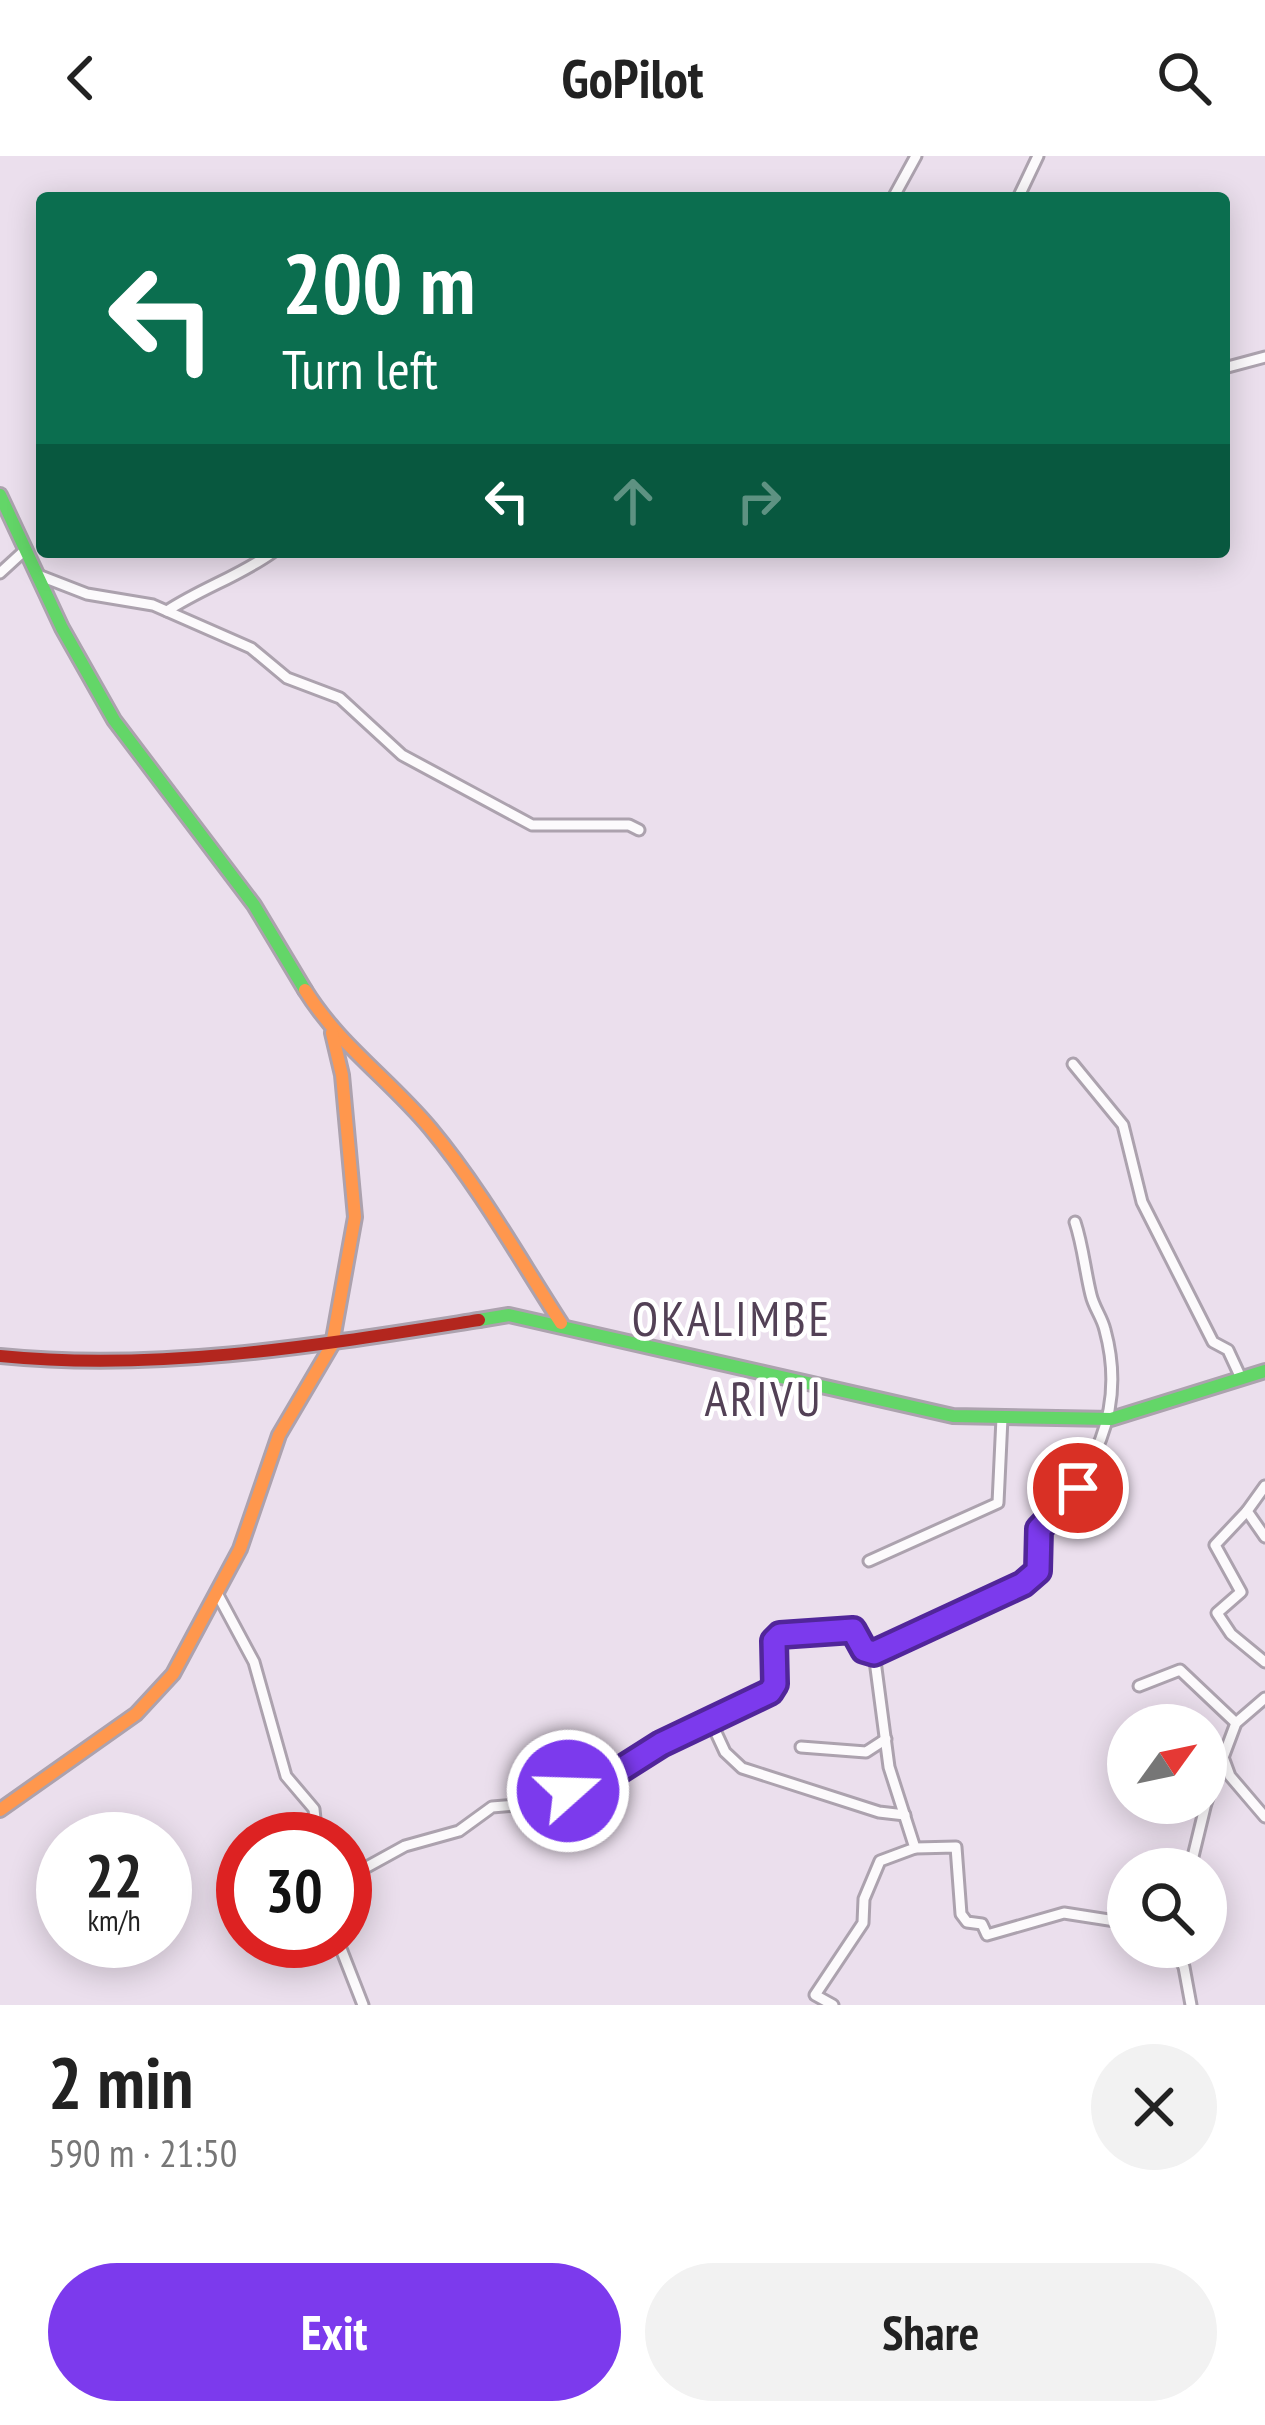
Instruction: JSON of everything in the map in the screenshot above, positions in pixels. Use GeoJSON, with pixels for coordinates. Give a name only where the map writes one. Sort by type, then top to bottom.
{"type":"FeatureCollection","features":[{"type":"Feature","properties":{"kind":"street"},"geometry":{"type":"LineString","coordinates":[[895,192],[916,156]]}},
{"type":"Feature","properties":{"kind":"street"},"geometry":{"type":"LineString","coordinates":[[1021,192],[1038,156]]}},
{"type":"Feature","properties":{"kind":"street"},"geometry":{"type":"LineString","coordinates":[[1230,366],[1265,357]]}},
{"type":"Feature","properties":{"kind":"street"},"geometry":{"type":"LineString","coordinates":[[0,495],[24,551],[114,720],[254,905],[331,1032],[342,1075],[355,1217],[332,1345],[279,1435],[218,1595],[173,1674],[149,1702],[0,1810]]}},
{"type":"Feature","properties":{"kind":"street"},"geometry":{"type":"LineString","coordinates":[[0,573],[24,551]]}},
{"type":"Feature","properties":{"kind":"street"},"geometry":{"type":"LineString","coordinates":[[167,610],[224,578],[243,574],[265,558]]}},
{"type":"Feature","properties":{"kind":"street"},"geometry":{"type":"LineString","coordinates":[[38,575],[87,594],[121,596],[167,610],[251,647],[287,678],[340,698],[402,754],[532,825],[629,825],[639,830]]}},
{"type":"Feature","properties":{"kind":"street"},"geometry":{"type":"LineString","coordinates":[[331,1032],[407,1100],[447,1148],[561,1323]]}},
{"type":"Feature","properties":{"kind":"street"},"geometry":{"type":"LineString","coordinates":[[1072,1064],[1120,1118],[1133,1175],[1162,1247],[1213,1342],[1228,1350],[1241,1378]]}},
{"type":"Feature","properties":{"kind":"street"},"geometry":{"type":"LineString","coordinates":[[372,1864],[405,1846],[459,1831],[492,1807],[529,1804],[554,1789],[579,1796],[661,1744],[712,1724],[773,1688],[774,1641],[780,1635],[853,1630],[864,1650],[874,1653],[1035,1576],[1039,1529],[1092,1468],[1111,1419],[1113,1379],[1106,1334],[1092,1302],[1075,1222]]}},
{"type":"Feature","properties":{"kind":"street"},"geometry":{"type":"LineString","coordinates":[[0,1356],[49,1361],[178,1360],[332,1345],[455,1320],[508,1315],[561,1323],[953,1416],[1002,1418],[1111,1419],[1265,1371]]}},
{"type":"Feature","properties":{"kind":"street"},"geometry":{"type":"LineString","coordinates":[[869,1561],[998,1504],[1002,1418]]}},
{"type":"Feature","properties":{"kind":"street"},"geometry":{"type":"LineString","coordinates":[[1265,1486],[1215,1545],[1241,1592],[1217,1613],[1232,1634],[1265,1662]]}},
{"type":"Feature","properties":{"kind":"street"},"geometry":{"type":"LineString","coordinates":[[1246,1510],[1265,1537]]}},
{"type":"Feature","properties":{"kind":"street"},"geometry":{"type":"LineString","coordinates":[[218,1595],[254,1662],[286,1776],[314,1812]]}},
{"type":"Feature","properties":{"kind":"street"},"geometry":{"type":"LineString","coordinates":[[874,1653],[886,1739],[915,1848]]}},
{"type":"Feature","properties":{"kind":"street"},"geometry":{"type":"LineString","coordinates":[[1139,1686],[1180,1670],[1236,1723]]}},
{"type":"Feature","properties":{"kind":"street"},"geometry":{"type":"LineString","coordinates":[[1227,1745],[1236,1723],[1265,1698]]}},
{"type":"Feature","properties":{"kind":"street"},"geometry":{"type":"LineString","coordinates":[[712,1724],[725,1752],[742,1768],[869,1809],[905,1815]]}},
{"type":"Feature","properties":{"kind":"street"},"geometry":{"type":"LineString","coordinates":[[801,1747],[866,1752],[886,1739]]}},
{"type":"Feature","properties":{"kind":"street"},"geometry":{"type":"LineString","coordinates":[[1227,1769],[1265,1817]]}},
{"type":"Feature","properties":{"kind":"street"},"geometry":{"type":"LineString","coordinates":[[833,2005],[815,1995],[862,1923],[863,1903],[880,1861],[915,1848],[956,1847],[962,1914],[967,1922],[982,1924],[987,1935],[1064,1913],[1107,1920]]}},
{"type":"Feature","properties":{"kind":"street"},"geometry":{"type":"LineString","coordinates":[[349,1968],[363,2005]]}},
{"type":"Feature","properties":{"kind":"street"},"geometry":{"type":"LineString","coordinates":[[1184,1968],[1191,2005]]}},
{"type":"Feature","properties":{"kind":"traffic: fast"},"geometry":{"type":"LineString","coordinates":[[0,495],[62,628],[114,720],[254,905],[305,990]]}},
{"type":"Feature","properties":{"kind":"traffic: fast"},"geometry":{"type":"LineString","coordinates":[[479,1320],[509,1315],[953,1416],[1111,1419],[1265,1371]]}},
{"type":"Feature","properties":{"kind":"traffic: slow"},"geometry":{"type":"LineString","coordinates":[[305,990],[333,1028],[448,1151],[561,1323]]}},
{"type":"Feature","properties":{"kind":"traffic: slow"},"geometry":{"type":"LineString","coordinates":[[0,1810],[136,1714],[173,1674],[240,1549],[279,1435],[332,1345],[355,1217],[342,1075],[332,1033]]}},
{"type":"Feature","properties":{"kind":"traffic: jam"},"geometry":{"type":"LineString","coordinates":[[0,1356],[120,1361],[180,1358],[300,1347],[479,1320]]}},
{"type":"Feature","properties":{"kind":"district","name":"OKALIMBE"},"geometry":{"type":"Point","coordinates":[732,1319]}},
{"type":"Feature","properties":{"kind":"district","name":"ARIVU"},"geometry":{"type":"Point","coordinates":[764,1399]}},
{"type":"Feature","properties":{"kind":"route"},"geometry":{"type":"LineString","coordinates":[[568,1791],[579,1796],[661,1744],[712,1724],[770,1692],[775,1684],[774,1641],[780,1635],[853,1630],[864,1650],[874,1653],[917,1629],[950,1619],[1023,1584],[1038,1571],[1039,1529],[1078,1488]]}}]}
